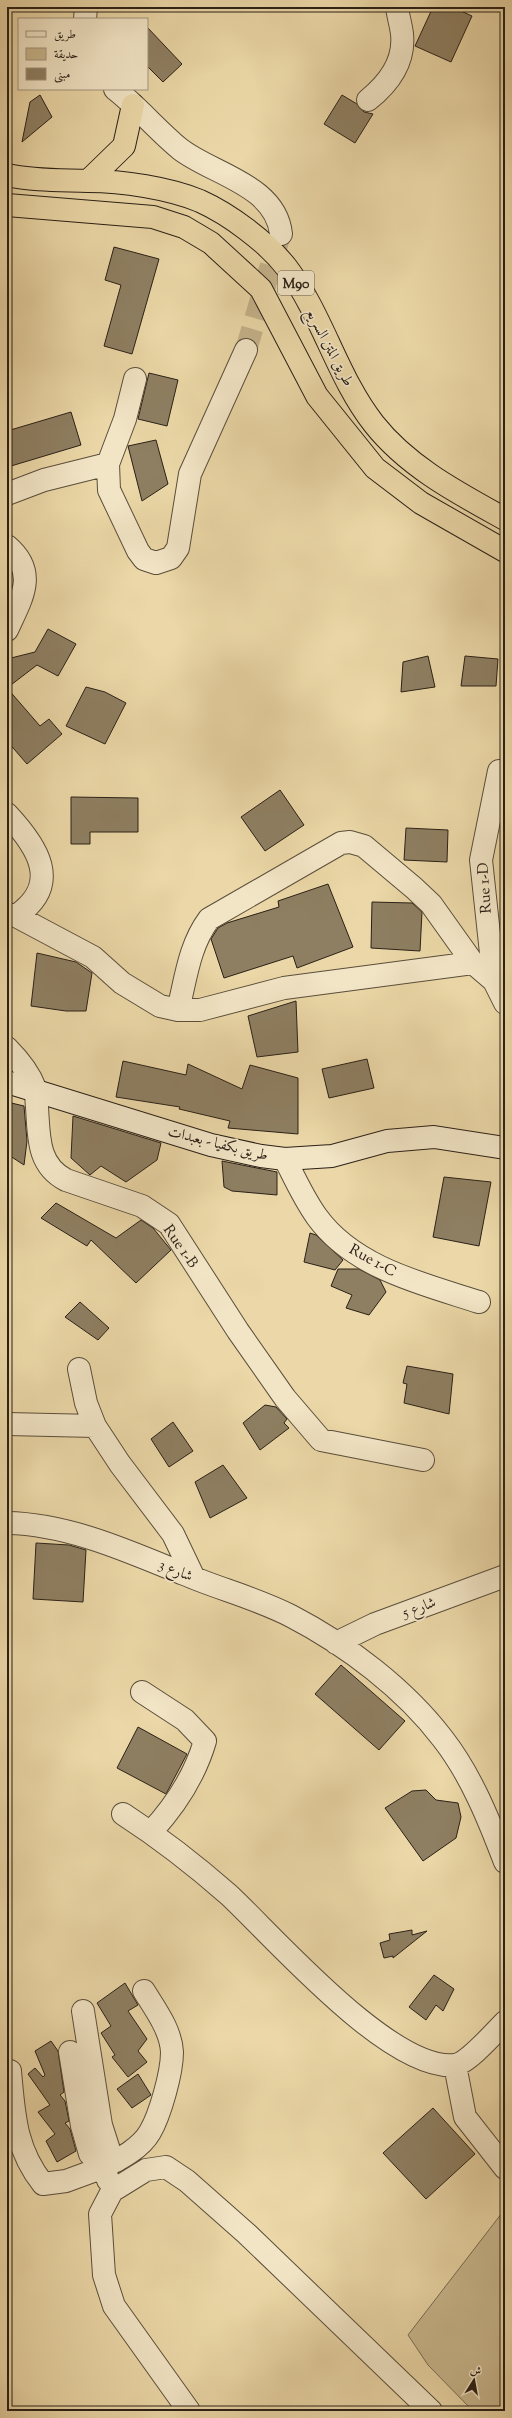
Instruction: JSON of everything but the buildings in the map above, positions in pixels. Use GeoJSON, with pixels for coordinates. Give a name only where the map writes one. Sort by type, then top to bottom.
{"type":"FeatureCollection","features":[{"type":"Feature","properties":{"kind":"highway"},"geometry":{"type":"LineString","coordinates":[[89,180],[124,146],[133,105]]}},
{"type":"Feature","properties":{"kind":"highway","name":"طريق المتن السريع"},"geometry":{"type":"LineString","coordinates":[[7,175],[46,180],[89,180],[176,193],[199,201],[238,224],[286,267],[312,310],[337,364],[379,429],[412,461],[434,477],[505,519]]}},
{"type":"Feature","properties":{"kind":"highway","name":"M90"},"geometry":{"type":"LineString","coordinates":[[7,205],[153,217],[184,227],[211,243],[261,289],[317,396],[375,468],[420,503],[505,551]]}},
{"type":"Feature","properties":{"kind":"street"},"geometry":{"type":"LineString","coordinates":[[85,18],[86,7]]}},
{"type":"Feature","properties":{"kind":"street"},"geometry":{"type":"LineString","coordinates":[[368,100],[381,90],[390,79],[399,59],[402,35],[397,7]]}},
{"type":"Feature","properties":{"kind":"street"},"geometry":{"type":"LineString","coordinates":[[116,90],[163,136],[183,151],[259,196],[269,207],[278,222],[281,234]]}},
{"type":"Feature","properties":{"kind":"street"},"geometry":{"type":"LineString","coordinates":[[135,379],[125,420],[108,464],[109,490],[138,551],[144,559],[156,563],[171,558],[178,548],[183,530],[190,474],[246,350]]}},
{"type":"Feature","properties":{"kind":"street"},"geometry":{"type":"LineString","coordinates":[[7,494],[44,480],[108,464]]}},
{"type":"Feature","properties":{"kind":"street"},"geometry":{"type":"LineString","coordinates":[[7,546],[22,565],[26,579],[24,592],[7,630]]}},
{"type":"Feature","properties":{"kind":"street","name":"Rue 1-D"},"geometry":{"type":"LineString","coordinates":[[499,771],[481,860],[494,981],[505,1003]]}},
{"type":"Feature","properties":{"kind":"street"},"geometry":{"type":"LineString","coordinates":[[7,814],[32,843],[38,855],[41,871],[40,887],[30,906],[12,915]]}},
{"type":"Feature","properties":{"kind":"street"},"geometry":{"type":"LineString","coordinates":[[178,1010],[192,950],[200,931],[209,919],[341,843],[350,842],[364,846],[431,904],[473,963],[494,981]]}},
{"type":"Feature","properties":{"kind":"street"},"geometry":{"type":"LineString","coordinates":[[12,915],[93,957],[122,983],[160,1006],[178,1010],[200,1010],[284,988],[473,963]]}},
{"type":"Feature","properties":{"kind":"street"},"geometry":{"type":"LineString","coordinates":[[7,1048],[19,1060],[35,1090]]}},
{"type":"Feature","properties":{"kind":"street","name":"طريق بكفيا - بعبدات"},"geometry":{"type":"LineString","coordinates":[[7,1082],[211,1145],[285,1158],[332,1156],[387,1141],[414,1137],[434,1137],[505,1148]]}},
{"type":"Feature","properties":{"kind":"street","name":"Rue 1-B"},"geometry":{"type":"LineString","coordinates":[[35,1090],[41,1146],[49,1168],[54,1174],[66,1180],[142,1206],[169,1224],[238,1331],[285,1398],[320,1440],[423,1460]]}},
{"type":"Feature","properties":{"kind":"street","name":"Rue 1-C"},"geometry":{"type":"LineString","coordinates":[[285,1158],[303,1194],[318,1218],[338,1240],[361,1257],[405,1278],[480,1302]]}},
{"type":"Feature","properties":{"kind":"street"},"geometry":{"type":"LineString","coordinates":[[79,1369],[86,1403],[95,1426],[120,1464],[173,1534],[194,1578]]}},
{"type":"Feature","properties":{"kind":"street"},"geometry":{"type":"LineString","coordinates":[[7,1424],[95,1426]]}},
{"type":"Feature","properties":{"kind":"street","name":"شارع 3"},"geometry":{"type":"LineString","coordinates":[[7,1523],[42,1526],[71,1532],[194,1578],[233,1590],[290,1615],[336,1643],[406,1699],[444,1740],[481,1804],[505,1862]]}},
{"type":"Feature","properties":{"kind":"street","name":"شارع 5"},"geometry":{"type":"LineString","coordinates":[[336,1643],[375,1624],[505,1576]]}},
{"type":"Feature","properties":{"kind":"street"},"geometry":{"type":"LineString","coordinates":[[142,1692],[185,1720],[205,1741],[201,1754],[170,1812],[151,1832]]}},
{"type":"Feature","properties":{"kind":"street"},"geometry":{"type":"LineString","coordinates":[[123,1814],[151,1832],[228,1895],[304,1969],[380,2036],[426,2061],[455,2065],[465,2060],[505,2022]]}},
{"type":"Feature","properties":{"kind":"street"},"geometry":{"type":"LineString","coordinates":[[10,2071],[14,2113],[24,2155],[43,2184],[66,2181],[110,2164],[137,2146],[150,2133],[167,2079],[172,2052],[164,2024],[144,1991]]}},
{"type":"Feature","properties":{"kind":"street"},"geometry":{"type":"LineString","coordinates":[[83,2011],[100,2125],[110,2164],[112,2191]]}},
{"type":"Feature","properties":{"kind":"street"},"geometry":{"type":"LineString","coordinates":[[70,2052],[82,2126],[90,2154],[110,2164]]}},
{"type":"Feature","properties":{"kind":"street"},"geometry":{"type":"LineString","coordinates":[[455,2065],[466,2117],[505,2168]]}},
{"type":"Feature","properties":{"kind":"street"},"geometry":{"type":"LineString","coordinates":[[189,2411],[114,2306],[104,2275],[100,2214],[112,2191],[146,2170],[166,2167],[187,2181],[313,2295],[431,2411]]}},
{"type":"Feature","properties":{"kind":"green space"},"geometry":{"type":"Polygon","coordinates":[[[505,2209],[505,2411],[473,2411],[428,2365],[408,2335],[505,2209]]]}},
{"type":"Feature","properties":{"kind":"tunnel"},"geometry":{"type":"LineString","coordinates":[[246,350],[279,238]]}}]}
